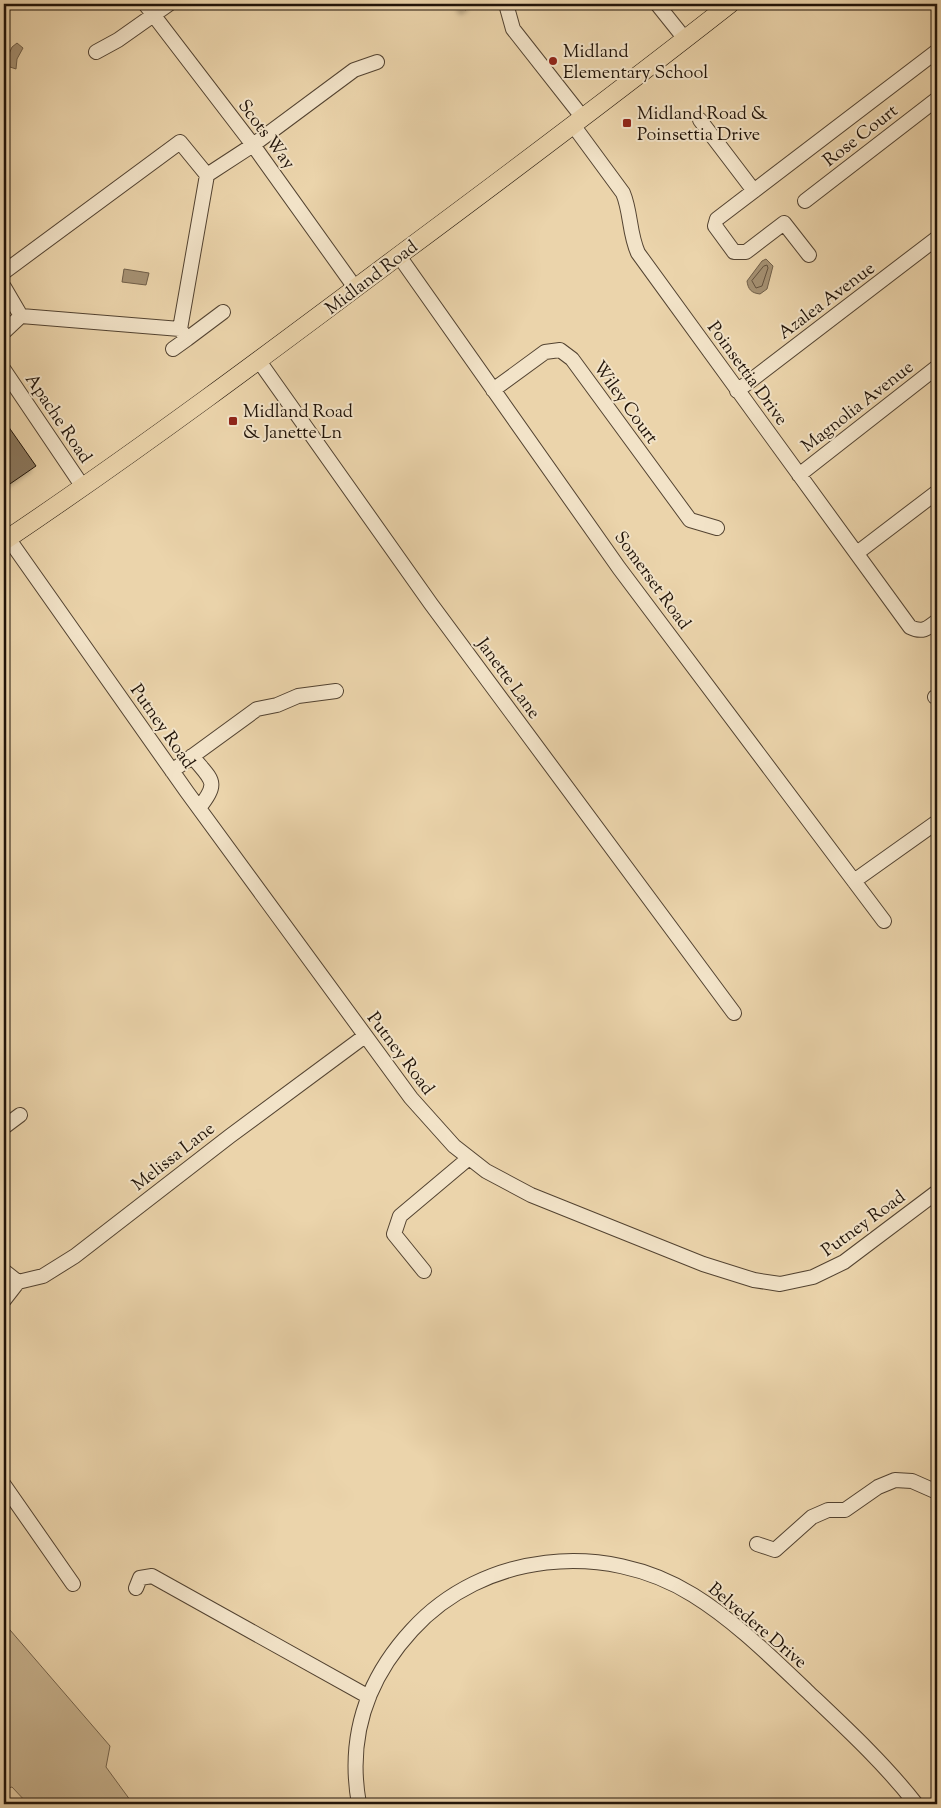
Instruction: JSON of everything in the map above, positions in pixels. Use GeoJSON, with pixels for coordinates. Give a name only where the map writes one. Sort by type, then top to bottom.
{"type":"FeatureCollection","features":[{"type":"Feature","properties":{"kind":"main road","name":"Midland Road"},"geometry":{"type":"LineString","coordinates":[[6,540],[259,361],[578,122],[730,4]]}},
{"type":"Feature","properties":{"kind":"street","name":"Scots Way"},"geometry":{"type":"LineString","coordinates":[[145,4],[253,146],[356,288]]}},
{"type":"Feature","properties":{"kind":"street"},"geometry":{"type":"LineString","coordinates":[[96,52],[118,40],[168,4]]}},
{"type":"Feature","properties":{"kind":"street","name":"Poinsettia Drive"},"geometry":{"type":"LineString","coordinates":[[506,4],[513,29],[578,122],[623,193],[628,204],[632,241],[638,253],[910,627],[925,630],[937,621]]}},
{"type":"Feature","properties":{"kind":"street"},"geometry":{"type":"LineString","coordinates":[[658,4],[685,39]]}},
{"type":"Feature","properties":{"kind":"street"},"geometry":{"type":"LineString","coordinates":[[809,255],[784,223],[746,252],[734,252],[714,226],[717,219],[937,52]]}},
{"type":"Feature","properties":{"kind":"street"},"geometry":{"type":"LineString","coordinates":[[173,349],[183,334],[208,175],[253,146],[354,70],[377,62]]}},
{"type":"Feature","properties":{"kind":"street","name":"Rose Court"},"geometry":{"type":"LineString","coordinates":[[805,201],[937,99]]}},
{"type":"Feature","properties":{"kind":"street"},"geometry":{"type":"LineString","coordinates":[[700,120],[754,191]]}},
{"type":"Feature","properties":{"kind":"street"},"geometry":{"type":"LineString","coordinates":[[4,272],[180,142],[208,175]]}},
{"type":"Feature","properties":{"kind":"street","name":"Azalea Avenue"},"geometry":{"type":"LineString","coordinates":[[737,391],[937,238]]}},
{"type":"Feature","properties":{"kind":"street","name":"Somerset Road"},"geometry":{"type":"LineString","coordinates":[[399,256],[620,568],[884,921]]}},
{"type":"Feature","properties":{"kind":"street"},"geometry":{"type":"LineString","coordinates":[[4,287],[20,316]]}},
{"type":"Feature","properties":{"kind":"street"},"geometry":{"type":"LineString","coordinates":[[20,316],[183,334],[223,312]]}},
{"type":"Feature","properties":{"kind":"street"},"geometry":{"type":"LineString","coordinates":[[4,332],[20,316]]}},
{"type":"Feature","properties":{"kind":"street","name":"Wiley Court"},"geometry":{"type":"LineString","coordinates":[[493,390],[545,352],[560,350],[572,359],[690,520],[717,528]]}},
{"type":"Feature","properties":{"kind":"street","name":"Janette Lane"},"geometry":{"type":"LineString","coordinates":[[259,361],[431,604],[734,1013]]}},
{"type":"Feature","properties":{"kind":"street","name":"Magnolia Avenue"},"geometry":{"type":"LineString","coordinates":[[799,475],[937,367]]}},
{"type":"Feature","properties":{"kind":"street","name":"Apache Road"},"geometry":{"type":"LineString","coordinates":[[4,370],[83,487]]}},
{"type":"Feature","properties":{"kind":"street"},"geometry":{"type":"LineString","coordinates":[[857,553],[937,492]]}},
{"type":"Feature","properties":{"kind":"street","name":"Putney Road"},"geometry":{"type":"LineString","coordinates":[[6,540],[198,808],[365,1036],[431,1123],[469,1158],[502,1180],[531,1196],[703,1264],[754,1280],[780,1284],[813,1277],[844,1262],[937,1192]]}},
{"type":"Feature","properties":{"kind":"street"},"geometry":{"type":"LineString","coordinates":[[172,771],[258,709],[277,705],[298,696],[336,691]]}},
{"type":"Feature","properties":{"kind":"street"},"geometry":{"type":"LineString","coordinates":[[192,756],[212,783],[211,792],[198,808]]}},
{"type":"Feature","properties":{"kind":"street"},"geometry":{"type":"LineString","coordinates":[[854,881],[937,822]]}},
{"type":"Feature","properties":{"kind":"street","name":"Melissa Lane"},"geometry":{"type":"LineString","coordinates":[[18,1282],[43,1276],[75,1256],[230,1136],[365,1036]]}},
{"type":"Feature","properties":{"kind":"street"},"geometry":{"type":"LineString","coordinates":[[4,1126],[20,1115]]}},
{"type":"Feature","properties":{"kind":"street"},"geometry":{"type":"LineString","coordinates":[[424,1271],[394,1234],[400,1216],[469,1158]]}},
{"type":"Feature","properties":{"kind":"street"},"geometry":{"type":"LineString","coordinates":[[4,1271],[18,1282],[4,1300]]}},
{"type":"Feature","properties":{"kind":"street"},"geometry":{"type":"LineString","coordinates":[[757,1544],[774,1550],[812,1517],[828,1510],[845,1510],[878,1488],[895,1480],[912,1481],[937,1492]]}},
{"type":"Feature","properties":{"kind":"street"},"geometry":{"type":"LineString","coordinates":[[4,1485],[73,1584]]}},
{"type":"Feature","properties":{"kind":"street","name":"Belvedere Drive"},"geometry":{"type":"LineString","coordinates":[[359,1804],[356,1786],[355,1747],[363,1710],[377,1679],[399,1644],[420,1621],[443,1601],[476,1582],[508,1569],[532,1564],[576,1561],[625,1566],[655,1575],[673,1583],[711,1607],[738,1628],[878,1760],[916,1804]]}},
{"type":"Feature","properties":{"kind":"street"},"geometry":{"type":"LineString","coordinates":[[136,1588],[140,1578],[152,1576],[369,1697]]}},
{"type":"Feature","properties":{"kind":"shaded area"},"geometry":{"type":"Polygon","coordinates":[[[4,1623],[110,1746],[106,1767],[133,1804],[28,1804],[12,1787],[4,1789],[4,1623]]]}},
{"type":"Feature","properties":{"kind":"water"},"geometry":{"type":"Polygon","coordinates":[[[17,43],[23,48],[17,59],[16,69],[7,66],[6,61],[12,47],[17,43]]]}},
{"type":"Feature","properties":{"kind":"water"},"geometry":{"type":"Polygon","coordinates":[[[766,259],[773,266],[767,289],[760,294],[754,293],[750,290],[747,281],[762,261],[766,259]]]}},
{"type":"Feature","properties":{"kind":"water"},"geometry":{"type":"Polygon","coordinates":[[[124,269],[149,273],[146,285],[122,282],[124,269]]]}},
{"type":"Feature","properties":{"kind":"building"},"geometry":{"type":"Polygon","coordinates":[[[460,4],[474,4],[465,10],[460,4]]]}},
{"type":"Feature","properties":{"kind":"building"},"geometry":{"type":"Polygon","coordinates":[[[8,426],[36,466],[4,488],[4,429],[8,426]]]}},
{"type":"Feature","properties":{"kind":"place","name":"Midland Elementary School"},"geometry":{"type":"Point","coordinates":[553,61]}},
{"type":"Feature","properties":{"kind":"place","name":"Midland Road & Poinsettia Drive"},"geometry":{"type":"Point","coordinates":[627,123]}},
{"type":"Feature","properties":{"kind":"place","name":"Midland Road & Janette Ln"},"geometry":{"type":"Point","coordinates":[233,421]}}]}
